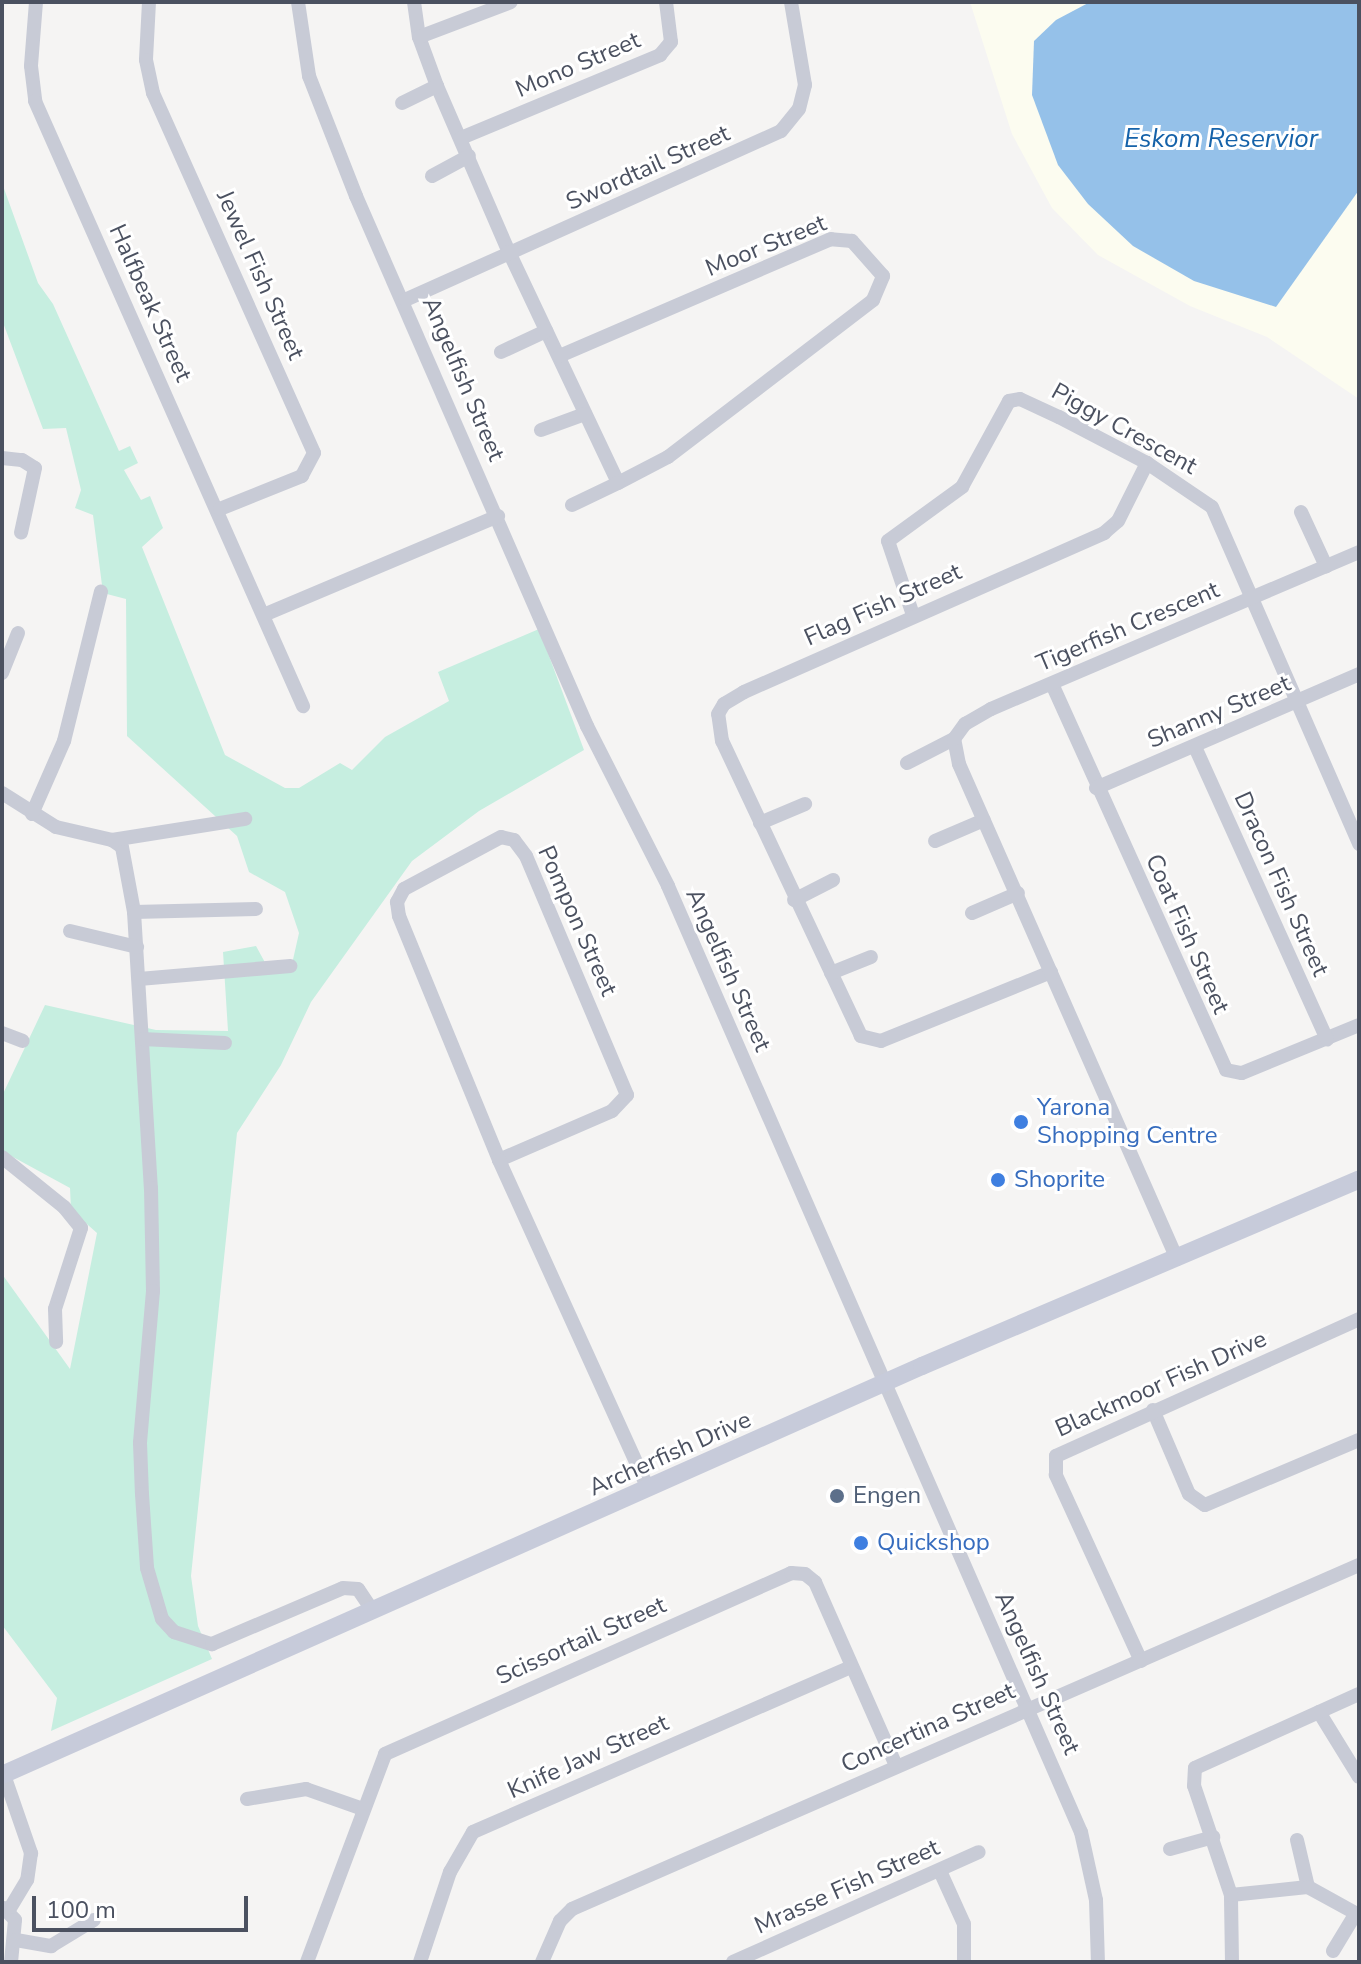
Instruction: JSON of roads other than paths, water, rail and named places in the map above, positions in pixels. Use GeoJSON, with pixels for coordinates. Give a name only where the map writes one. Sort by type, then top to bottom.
{"type":"FeatureCollection","features":[{"type":"Feature","properties":{"kind":"street","name":"Halfbeak Street"},"geometry":{"type":"LineString","coordinates":[[36,2],[31,66],[35,101],[220,509],[303,706]]}},
{"type":"Feature","properties":{"kind":"street","name":"Jewel Fish Street"},"geometry":{"type":"LineString","coordinates":[[149,2],[146,60],[153,93],[314,453],[302,476],[220,509]]}},
{"type":"Feature","properties":{"kind":"street","name":"Angelfish Street"},"geometry":{"type":"LineString","coordinates":[[298,2],[304,59],[322,115],[405,300],[587,726],[668,886],[1028,1707],[1090,1864],[1098,1962]]}},
{"type":"Feature","properties":{"kind":"street"},"geometry":{"type":"LineString","coordinates":[[414,2],[419,37],[437,86],[509,252],[618,483]]}},
{"type":"Feature","properties":{"kind":"street"},"geometry":{"type":"LineString","coordinates":[[419,37],[511,2]]}},
{"type":"Feature","properties":{"kind":"street","name":"Mono Street"},"geometry":{"type":"LineString","coordinates":[[461,138],[660,55],[671,42],[666,2]]}},
{"type":"Feature","properties":{"kind":"street","name":"Swordtail Street"},"geometry":{"type":"LineString","coordinates":[[405,300],[711,166],[792,121],[805,85],[791,2]]}},
{"type":"Feature","properties":{"kind":"street"},"geometry":{"type":"LineString","coordinates":[[402,103],[437,86]]}},
{"type":"Feature","properties":{"kind":"street"},"geometry":{"type":"LineString","coordinates":[[432,176],[469,156]]}},
{"type":"Feature","properties":{"kind":"street","name":"Moor Street"},"geometry":{"type":"LineString","coordinates":[[559,356],[831,239],[852,241],[880,267],[883,285],[873,300],[668,457],[572,505]]}},
{"type":"Feature","properties":{"kind":"street"},"geometry":{"type":"LineString","coordinates":[[501,352],[546,331]]}},
{"type":"Feature","properties":{"kind":"street","name":"Piggy Crescent"},"geometry":{"type":"LineString","coordinates":[[913,615],[888,541],[962,487],[1012,399],[1147,463],[1212,507],[1249,599],[1359,844]]}},
{"type":"Feature","properties":{"kind":"street"},"geometry":{"type":"LineString","coordinates":[[541,430],[585,414]]}},
{"type":"Feature","properties":{"kind":"street"},"geometry":{"type":"LineString","coordinates":[[2,458],[22,460],[35,468],[21,533]]}},
{"type":"Feature","properties":{"kind":"street","name":"Flag Fish Street"},"geometry":{"type":"LineString","coordinates":[[1051,972],[881,1041],[859,1032],[794,900],[719,735],[721,708],[744,692],[1104,533],[1118,521],[1147,463]]}},
{"type":"Feature","properties":{"kind":"street"},"geometry":{"type":"LineString","coordinates":[[1301,512],[1326,566]]}},
{"type":"Feature","properties":{"kind":"street"},"geometry":{"type":"LineString","coordinates":[[266,614],[498,516]]}},
{"type":"Feature","properties":{"kind":"street","name":"Tigerfish Crescent"},"geometry":{"type":"LineString","coordinates":[[907,763],[954,739],[977,716],[1359,552]]}},
{"type":"Feature","properties":{"kind":"street"},"geometry":{"type":"LineString","coordinates":[[32,814],[64,741],[101,591]]}},
{"type":"Feature","properties":{"kind":"street"},"geometry":{"type":"LineString","coordinates":[[2,673],[18,633]]}},
{"type":"Feature","properties":{"kind":"street","name":"Shanny Street"},"geometry":{"type":"LineString","coordinates":[[1096,788],[1359,674]]}},
{"type":"Feature","properties":{"kind":"street","name":"Coat Fish Street"},"geometry":{"type":"LineString","coordinates":[[1052,684],[1096,788],[1226,1070],[1242,1073],[1359,1025]]}},
{"type":"Feature","properties":{"kind":"street"},"geometry":{"type":"LineString","coordinates":[[954,739],[959,764],[1177,1259]]}},
{"type":"Feature","properties":{"kind":"street","name":"Dracon Fish Street"},"geometry":{"type":"LineString","coordinates":[[1195,747],[1327,1040]]}},
{"type":"Feature","properties":{"kind":"street"},"geometry":{"type":"LineString","coordinates":[[2,793],[56,827],[112,840],[122,847],[137,947],[153,1291],[140,1455],[147,1568],[162,1619],[183,1637],[212,1644],[343,1588],[358,1589],[371,1608]]}},
{"type":"Feature","properties":{"kind":"street"},"geometry":{"type":"LineString","coordinates":[[760,823],[805,804]]}},
{"type":"Feature","properties":{"kind":"street"},"geometry":{"type":"LineString","coordinates":[[112,840],[245,819]]}},
{"type":"Feature","properties":{"kind":"street"},"geometry":{"type":"LineString","coordinates":[[935,841],[984,820]]}},
{"type":"Feature","properties":{"kind":"street","name":"Pompon Street"},"geometry":{"type":"LineString","coordinates":[[499,1160],[612,1111],[627,1095],[526,856],[514,840],[501,837],[404,889],[397,902],[400,922],[499,1160],[648,1489]]}},
{"type":"Feature","properties":{"kind":"street"},"geometry":{"type":"LineString","coordinates":[[794,900],[833,880]]}},
{"type":"Feature","properties":{"kind":"street"},"geometry":{"type":"LineString","coordinates":[[972,913],[1018,893]]}},
{"type":"Feature","properties":{"kind":"street"},"geometry":{"type":"LineString","coordinates":[[134,912],[256,909]]}},
{"type":"Feature","properties":{"kind":"street"},"geometry":{"type":"LineString","coordinates":[[70,931],[137,947]]}},
{"type":"Feature","properties":{"kind":"street"},"geometry":{"type":"LineString","coordinates":[[831,973],[871,957]]}},
{"type":"Feature","properties":{"kind":"street"},"geometry":{"type":"LineString","coordinates":[[139,979],[290,966]]}},
{"type":"Feature","properties":{"kind":"street"},"geometry":{"type":"LineString","coordinates":[[2,1033],[23,1041]]}},
{"type":"Feature","properties":{"kind":"street"},"geometry":{"type":"LineString","coordinates":[[142,1039],[225,1043]]}},
{"type":"Feature","properties":{"kind":"street"},"geometry":{"type":"LineString","coordinates":[[2,1157],[64,1207],[81,1228],[55,1309],[56,1342]]}},
{"type":"Feature","properties":{"kind":"street","name":"Archerfish Drive"},"geometry":{"type":"LineString","coordinates":[[3,1775],[371,1608],[1359,1180]]}},
{"type":"Feature","properties":{"kind":"street","name":"Blackmoor Fish Drive"},"geometry":{"type":"LineString","coordinates":[[1141,1661],[1053,1463],[1065,1448],[1359,1319]]}},
{"type":"Feature","properties":{"kind":"street"},"geometry":{"type":"LineString","coordinates":[[1153,1410],[1189,1494],[1205,1505],[1359,1440]]}},
{"type":"Feature","properties":{"kind":"street","name":"Concertina Street"},"geometry":{"type":"LineString","coordinates":[[542,1962],[560,1921],[572,1909],[1028,1707],[1359,1565]]}},
{"type":"Feature","properties":{"kind":"street","name":"Scissortail Street"},"geometry":{"type":"LineString","coordinates":[[307,1962],[376,1766],[389,1751],[791,1573],[805,1574],[815,1582],[896,1766]]}},
{"type":"Feature","properties":{"kind":"street","name":"Knife Jaw Street"},"geometry":{"type":"LineString","coordinates":[[420,1962],[450,1872],[473,1832],[851,1667]]}},
{"type":"Feature","properties":{"kind":"street"},"geometry":{"type":"LineString","coordinates":[[1232,1962],[1231,1895],[1194,1786],[1200,1763],[1359,1694]]}},
{"type":"Feature","properties":{"kind":"street"},"geometry":{"type":"LineString","coordinates":[[1319,1712],[1359,1777]]}},
{"type":"Feature","properties":{"kind":"street"},"geometry":{"type":"LineString","coordinates":[[3,1775],[31,1853],[27,1880],[6,1909],[16,1940],[11,1962]]}},
{"type":"Feature","properties":{"kind":"street"},"geometry":{"type":"LineString","coordinates":[[247,1799],[306,1789],[363,1809]]}},
{"type":"Feature","properties":{"kind":"street"},"geometry":{"type":"LineString","coordinates":[[1170,1849],[1213,1837]]}},
{"type":"Feature","properties":{"kind":"street"},"geometry":{"type":"LineString","coordinates":[[1297,1840],[1308,1887]]}},
{"type":"Feature","properties":{"kind":"street","name":"Mrasse Fish Street"},"geometry":{"type":"LineString","coordinates":[[733,1962],[979,1852]]}},
{"type":"Feature","properties":{"kind":"street"},"geometry":{"type":"LineString","coordinates":[[940,1871],[964,1924],[964,1962]]}},
{"type":"Feature","properties":{"kind":"street"},"geometry":{"type":"LineString","coordinates":[[1231,1895],[1308,1887],[1358,1914],[1333,1951]]}},
{"type":"Feature","properties":{"kind":"street"},"geometry":{"type":"LineString","coordinates":[[16,1940],[51,1946],[94,1920]]}},
{"type":"Feature","properties":{"kind":"water","name":"Eskom Reservior"},"geometry":{"type":"Polygon","coordinates":[[[1090,2],[1359,2],[1359,190],[1276,307],[1194,281],[1133,246],[1088,204],[1058,165],[1032,95],[1034,41],[1056,20],[1090,2]]]}},
{"type":"Feature","properties":{"kind":"place","name":"Yarona Shopping Centre"},"geometry":{"type":"Point","coordinates":[1021,1122]}},
{"type":"Feature","properties":{"kind":"place","name":"Shoprite"},"geometry":{"type":"Point","coordinates":[998,1180]}},
{"type":"Feature","properties":{"kind":"place","name":"Engen"},"geometry":{"type":"Point","coordinates":[837,1496]}},
{"type":"Feature","properties":{"kind":"place","name":"Quickshop"},"geometry":{"type":"Point","coordinates":[861,1543]}}]}
